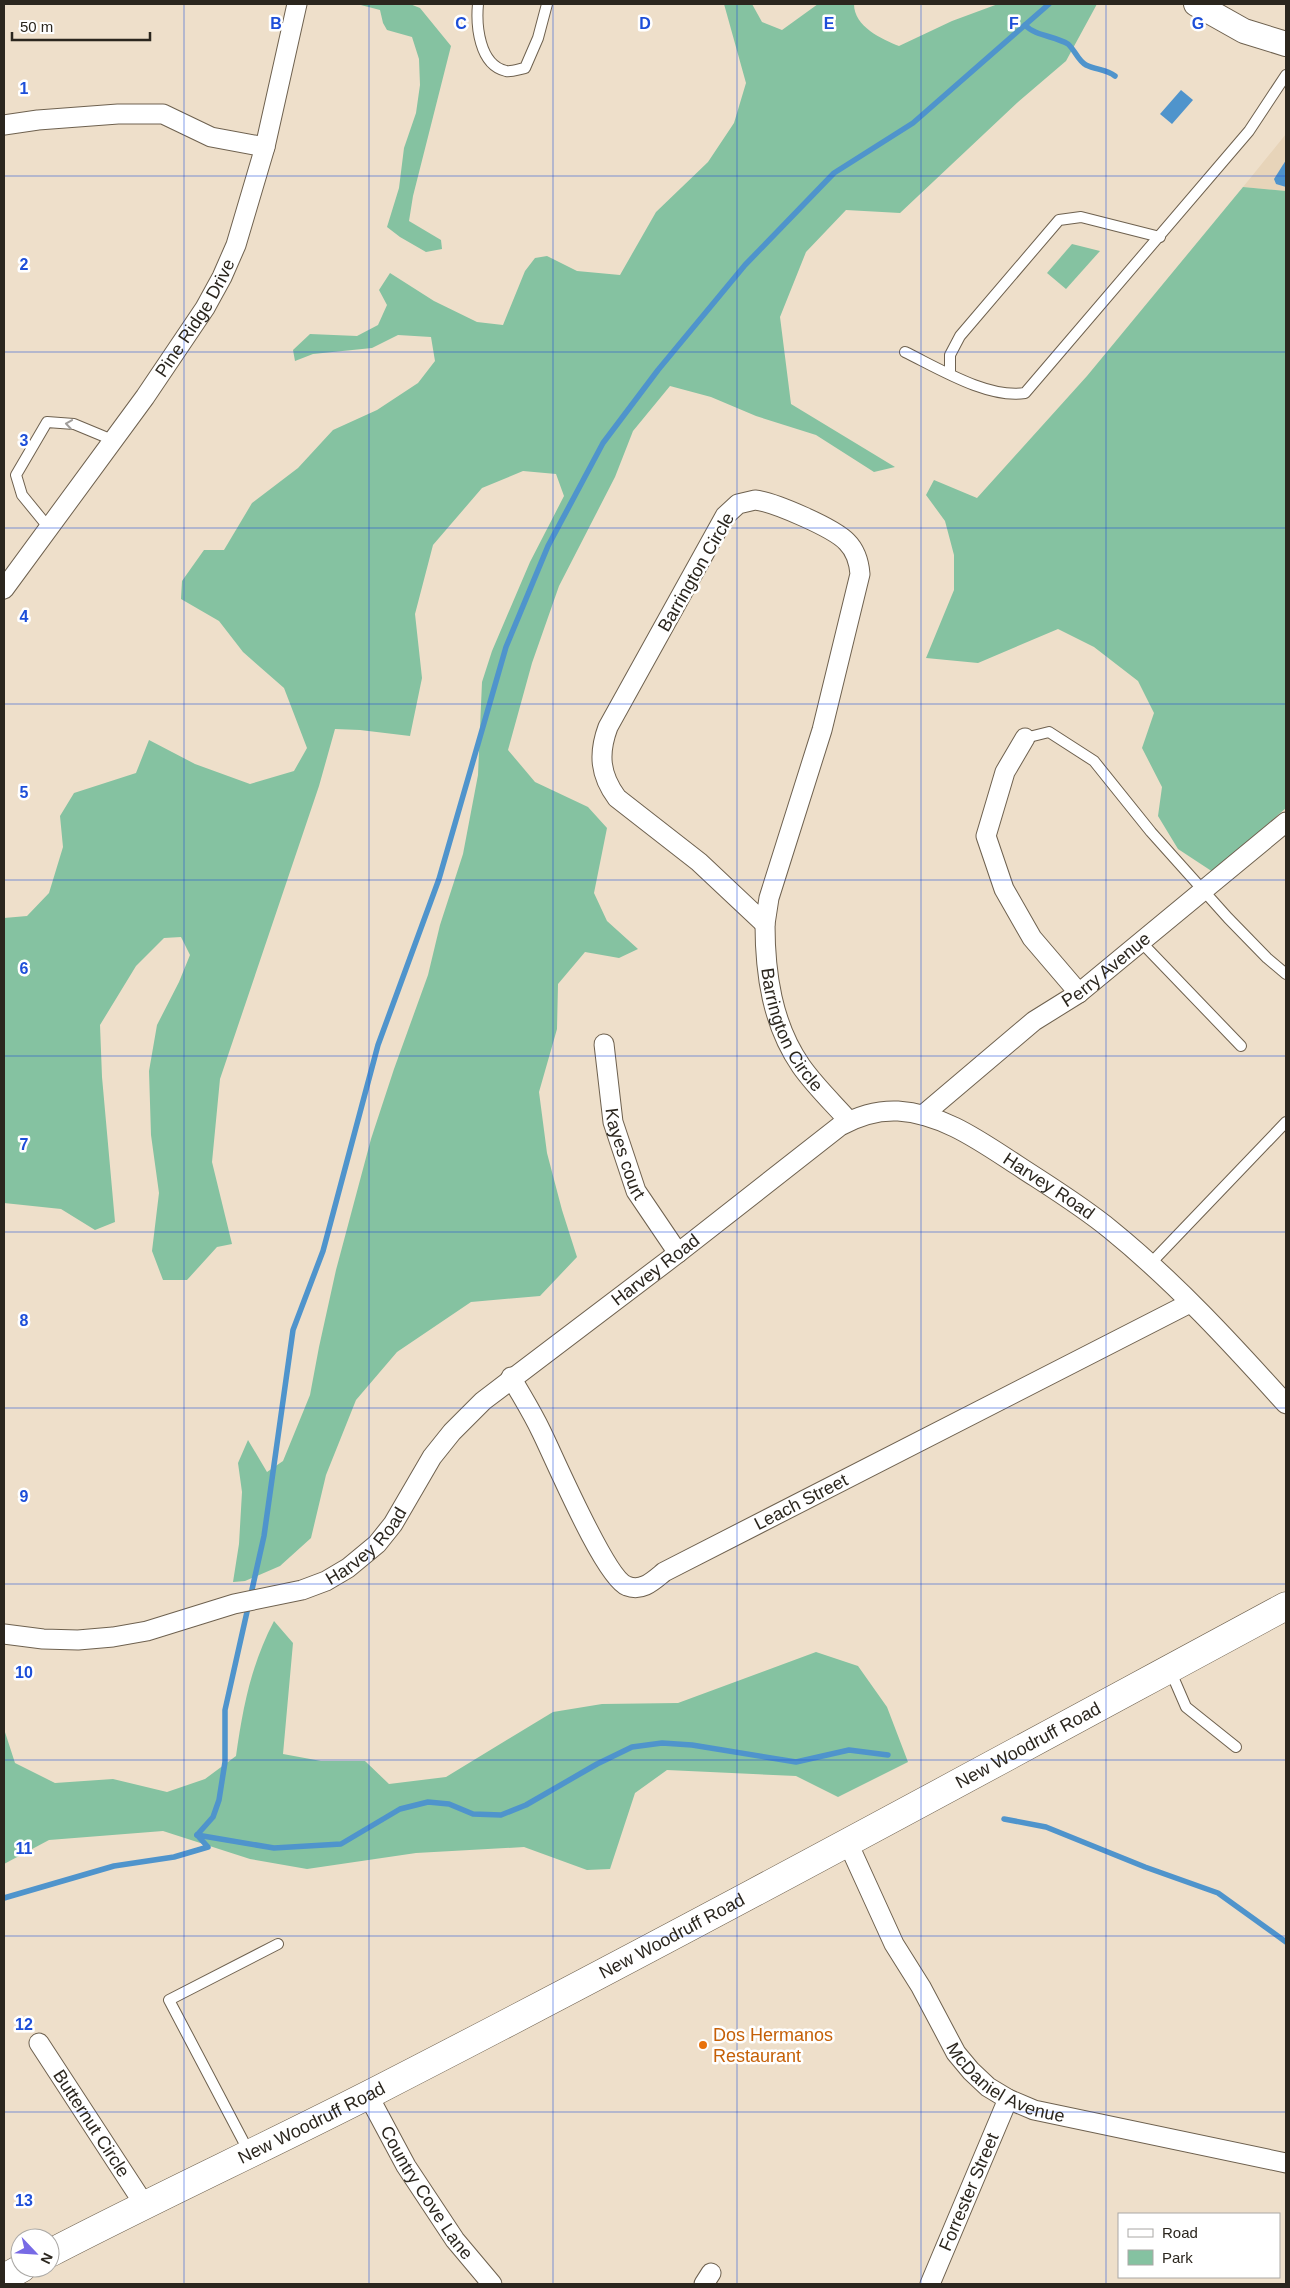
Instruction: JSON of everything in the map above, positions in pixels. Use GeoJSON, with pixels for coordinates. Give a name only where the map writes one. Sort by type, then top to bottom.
{"type":"FeatureCollection","features":[{"type":"Feature","properties":{"kind":"main road","name":"New Woodruff Road"},"geometry":{"type":"LineString","coordinates":[[60,2248],[144,2204],[368,2095],[848,1843],[1286,1606]]}},
{"type":"Feature","properties":{"kind":"street","name":"Pine Ridge Drive"},"geometry":{"type":"LineString","coordinates":[[4,589],[115,441],[205,308],[222,277],[236,245],[265,147],[297,4]]}},
{"type":"Feature","properties":{"kind":"street"},"geometry":{"type":"LineString","coordinates":[[1196,4],[1244,31],[1286,44]]}},
{"type":"Feature","properties":{"kind":"street"},"geometry":{"type":"LineString","coordinates":[[4,125],[38,120],[118,114],[162,114],[211,137],[265,147]]}},
{"type":"Feature","properties":{"kind":"street","name":"Barrington Circle"},"geometry":{"type":"LineString","coordinates":[[765,924],[699,862],[616,798],[608,786],[603,772],[601,756],[603,741],[608,727],[725,516],[738,504],[755,500],[772,503],[840,535],[855,552],[860,574],[824,724],[769,898],[765,924],[765,961],[772,998],[783,1032],[800,1065],[849,1121]]}},
{"type":"Feature","properties":{"kind":"street"},"geometry":{"type":"LineString","coordinates":[[1025,738],[1005,772],[986,836],[1004,889],[1032,938],[1079,993]]}},
{"type":"Feature","properties":{"kind":"street","name":"Perry Avenue"},"geometry":{"type":"LineString","coordinates":[[923,1115],[1034,1021],[1079,993],[1286,822]]}},
{"type":"Feature","properties":{"kind":"street","name":"Kayes court"},"geometry":{"type":"LineString","coordinates":[[604,1044],[613,1122],[636,1191],[678,1252]]}},
{"type":"Feature","properties":{"kind":"street","name":"Harvey Road"},"geometry":{"type":"LineString","coordinates":[[4,1634],[43,1639],[78,1640],[113,1637],[147,1631],[234,1604],[302,1590],[326,1581],[368,1553],[393,1524],[414,1484],[452,1432],[482,1400],[678,1252],[840,1126],[849,1121],[882,1111],[898,1111],[923,1115],[970,1134],[1110,1229],[1190,1303],[1286,1404]]}},
{"type":"Feature","properties":{"kind":"street","name":"Leach Street"},"geometry":{"type":"LineString","coordinates":[[511,1377],[540,1428],[589,1531],[616,1578],[628,1586],[641,1587],[664,1572],[865,1468],[1190,1303]]}},
{"type":"Feature","properties":{"kind":"street","name":"McDaniel Avenue"},"geometry":{"type":"LineString","coordinates":[[848,1843],[894,1944],[922,1987],[956,2053],[988,2087],[1008,2100],[1034,2110],[1061,2117],[1286,2163]]}},
{"type":"Feature","properties":{"kind":"street","name":"Butternut Circle"},"geometry":{"type":"LineString","coordinates":[[39,2043],[144,2204]]}},
{"type":"Feature","properties":{"kind":"street","name":"Country Cove Lane"},"geometry":{"type":"LineString","coordinates":[[368,2095],[411,2174],[455,2240],[492,2284]]}},
{"type":"Feature","properties":{"kind":"street","name":"Forrester Street"},"geometry":{"type":"LineString","coordinates":[[930,2284],[1008,2100]]}},
{"type":"Feature","properties":{"kind":"lane"},"geometry":{"type":"LineString","coordinates":[[478,4],[476,23],[483,50],[497,68],[508,71],[525,68],[538,38],[547,4]]}},
{"type":"Feature","properties":{"kind":"lane"},"geometry":{"type":"LineString","coordinates":[[905,352],[982,387],[1010,395],[1025,393],[1249,131],[1286,75]]}},
{"type":"Feature","properties":{"kind":"lane"},"geometry":{"type":"LineString","coordinates":[[950,374],[950,355],[960,336],[1059,220],[1081,217],[1160,237]]}},
{"type":"Feature","properties":{"kind":"lane"},"geometry":{"type":"LineString","coordinates":[[49,528],[22,495],[16,475],[47,422],[74,424],[115,441]]}},
{"type":"Feature","properties":{"kind":"lane"},"geometry":{"type":"LineString","coordinates":[[1025,738],[1049,732],[1094,761],[1151,832],[1228,918],[1267,958],[1286,974]]}},
{"type":"Feature","properties":{"kind":"lane"},"geometry":{"type":"LineString","coordinates":[[1141,942],[1241,1046]]}},
{"type":"Feature","properties":{"kind":"lane"},"geometry":{"type":"LineString","coordinates":[[1150,1264],[1286,1122]]}},
{"type":"Feature","properties":{"kind":"lane"},"geometry":{"type":"LineString","coordinates":[[1170,1669],[1186,1707],[1236,1747]]}},
{"type":"Feature","properties":{"kind":"lane"},"geometry":{"type":"LineString","coordinates":[[250,2152],[169,2000],[278,1944]]}},
{"type":"Feature","properties":{"kind":"shaded area"},"geometry":{"type":"Polygon","coordinates":[[[1286,134],[1286,191],[1243,187],[1286,134]]]}},
{"type":"Feature","properties":{"kind":"green space"},"geometry":{"type":"Polygon","coordinates":[[[357,4],[410,4],[420,8],[451,46],[413,196],[409,221],[441,240],[442,249],[426,252],[387,227],[399,188],[404,148],[416,113],[420,85],[419,59],[412,37],[387,30],[380,10],[357,4]]]}},
{"type":"Feature","properties":{"kind":"green space"},"geometry":{"type":"Polygon","coordinates":[[[724,4],[752,4],[762,22],[782,30],[818,4],[854,4],[855,12],[864,26],[877,36],[899,46],[952,21],[998,4],[1097,4],[1066,61],[1018,102],[900,213],[846,210],[806,252],[780,317],[791,404],[895,467],[874,472],[816,435],[756,416],[711,397],[670,386],[633,431],[615,477],[559,586],[532,663],[508,750],[535,782],[588,807],[607,828],[594,893],[607,921],[638,949],[619,958],[585,952],[558,984],[557,1029],[539,1092],[547,1153],[577,1257],[540,1296],[471,1302],[397,1352],[356,1400],[326,1475],[311,1538],[280,1566],[245,1581],[233,1582],[239,1544],[242,1492],[238,1463],[248,1440],[267,1472],[283,1461],[310,1395],[336,1270],[371,1139],[428,975],[440,925],[463,854],[478,775],[482,682],[492,651],[530,562],[564,496],[556,474],[523,471],[482,488],[433,545],[415,614],[422,678],[410,736],[335,729],[319,786],[220,1079],[212,1162],[232,1244],[217,1247],[187,1280],[163,1280],[152,1251],[159,1193],[151,1135],[149,1071],[157,1025],[179,982],[190,955],[181,937],[164,938],[136,966],[100,1025],[102,1077],[115,1222],[95,1230],[61,1209],[4,1203],[4,918],[27,916],[49,893],[63,847],[60,816],[74,793],[136,773],[149,740],[195,764],[250,784],[294,771],[307,748],[284,688],[243,652],[219,621],[181,599],[182,581],[204,550],[224,550],[252,503],[298,468],[333,430],[377,410],[418,383],[435,361],[431,337],[398,335],[372,348],[313,354],[295,361],[293,350],[310,334],[357,336],[378,325],[387,305],[379,290],[390,273],[434,301],[477,322],[503,325],[525,271],[535,258],[547,256],[577,271],[620,275],[656,212],[708,162],[734,123],[746,83],[724,4]]]}},
{"type":"Feature","properties":{"kind":"green space"},"geometry":{"type":"Polygon","coordinates":[[[1243,187],[1286,191],[1286,808],[1213,872],[1178,849],[1158,816],[1162,787],[1142,748],[1154,713],[1138,681],[1094,647],[1058,629],[978,663],[926,658],[954,590],[954,555],[945,521],[926,495],[934,480],[977,498],[1087,376],[1243,187]]]}},
{"type":"Feature","properties":{"kind":"green space"},"geometry":{"type":"Polygon","coordinates":[[[1072,244],[1100,251],[1066,289],[1047,273],[1072,244]]]}},
{"type":"Feature","properties":{"kind":"green space"},"geometry":{"type":"Polygon","coordinates":[[[274,1621],[293,1643],[283,1754],[321,1761],[365,1761],[389,1784],[446,1777],[553,1712],[602,1704],[678,1703],[816,1652],[858,1666],[887,1707],[908,1762],[838,1797],[796,1776],[667,1770],[635,1793],[610,1869],[587,1870],[524,1847],[416,1853],[307,1869],[250,1859],[163,1831],[49,1840],[4,1864],[4,1729],[15,1763],[55,1783],[113,1779],[167,1792],[205,1779],[236,1756],[249,1687],[259,1654],[274,1621]]]}},
{"type":"Feature","properties":{"kind":"water"},"geometry":{"type":"Polygon","coordinates":[[[1181,90],[1193,100],[1172,124],[1160,114],[1181,90]]]}},
{"type":"Feature","properties":{"kind":"water"},"geometry":{"type":"Polygon","coordinates":[[[1286,160],[1286,187],[1276,184],[1274,179],[1286,160]]]}},
{"type":"Feature","properties":{"kind":"waterway"},"geometry":{"type":"LineString","coordinates":[[197,1835],[213,1817],[219,1800],[225,1762],[225,1710],[264,1536],[293,1330],[323,1251],[378,1045],[439,879],[506,647],[548,546],[603,443],[658,370],[745,265],[834,173],[913,123],[1049,4]]}},
{"type":"Feature","properties":{"kind":"waterway"},"geometry":{"type":"LineString","coordinates":[[1025,25],[1040,34],[1068,44],[1086,65],[1115,76]]}},
{"type":"Feature","properties":{"kind":"waterway"},"geometry":{"type":"LineString","coordinates":[[197,1835],[274,1848],[341,1844],[400,1809],[428,1802],[449,1804],[473,1814],[501,1815],[526,1805],[597,1764],[632,1747],[662,1743],[692,1745],[796,1762],[849,1750],[888,1755]]}},
{"type":"Feature","properties":{"kind":"waterway"},"geometry":{"type":"LineString","coordinates":[[1004,1819],[1046,1827],[1145,1867],[1218,1893],[1286,1942]]}},
{"type":"Feature","properties":{"kind":"waterway"},"geometry":{"type":"LineString","coordinates":[[4,1898],[114,1866],[174,1857],[208,1847],[197,1835]]}},
{"type":"Feature","properties":{"kind":"place","name":"Dos Hermanos Restaurant"},"geometry":{"type":"Point","coordinates":[703,2045]}}]}
